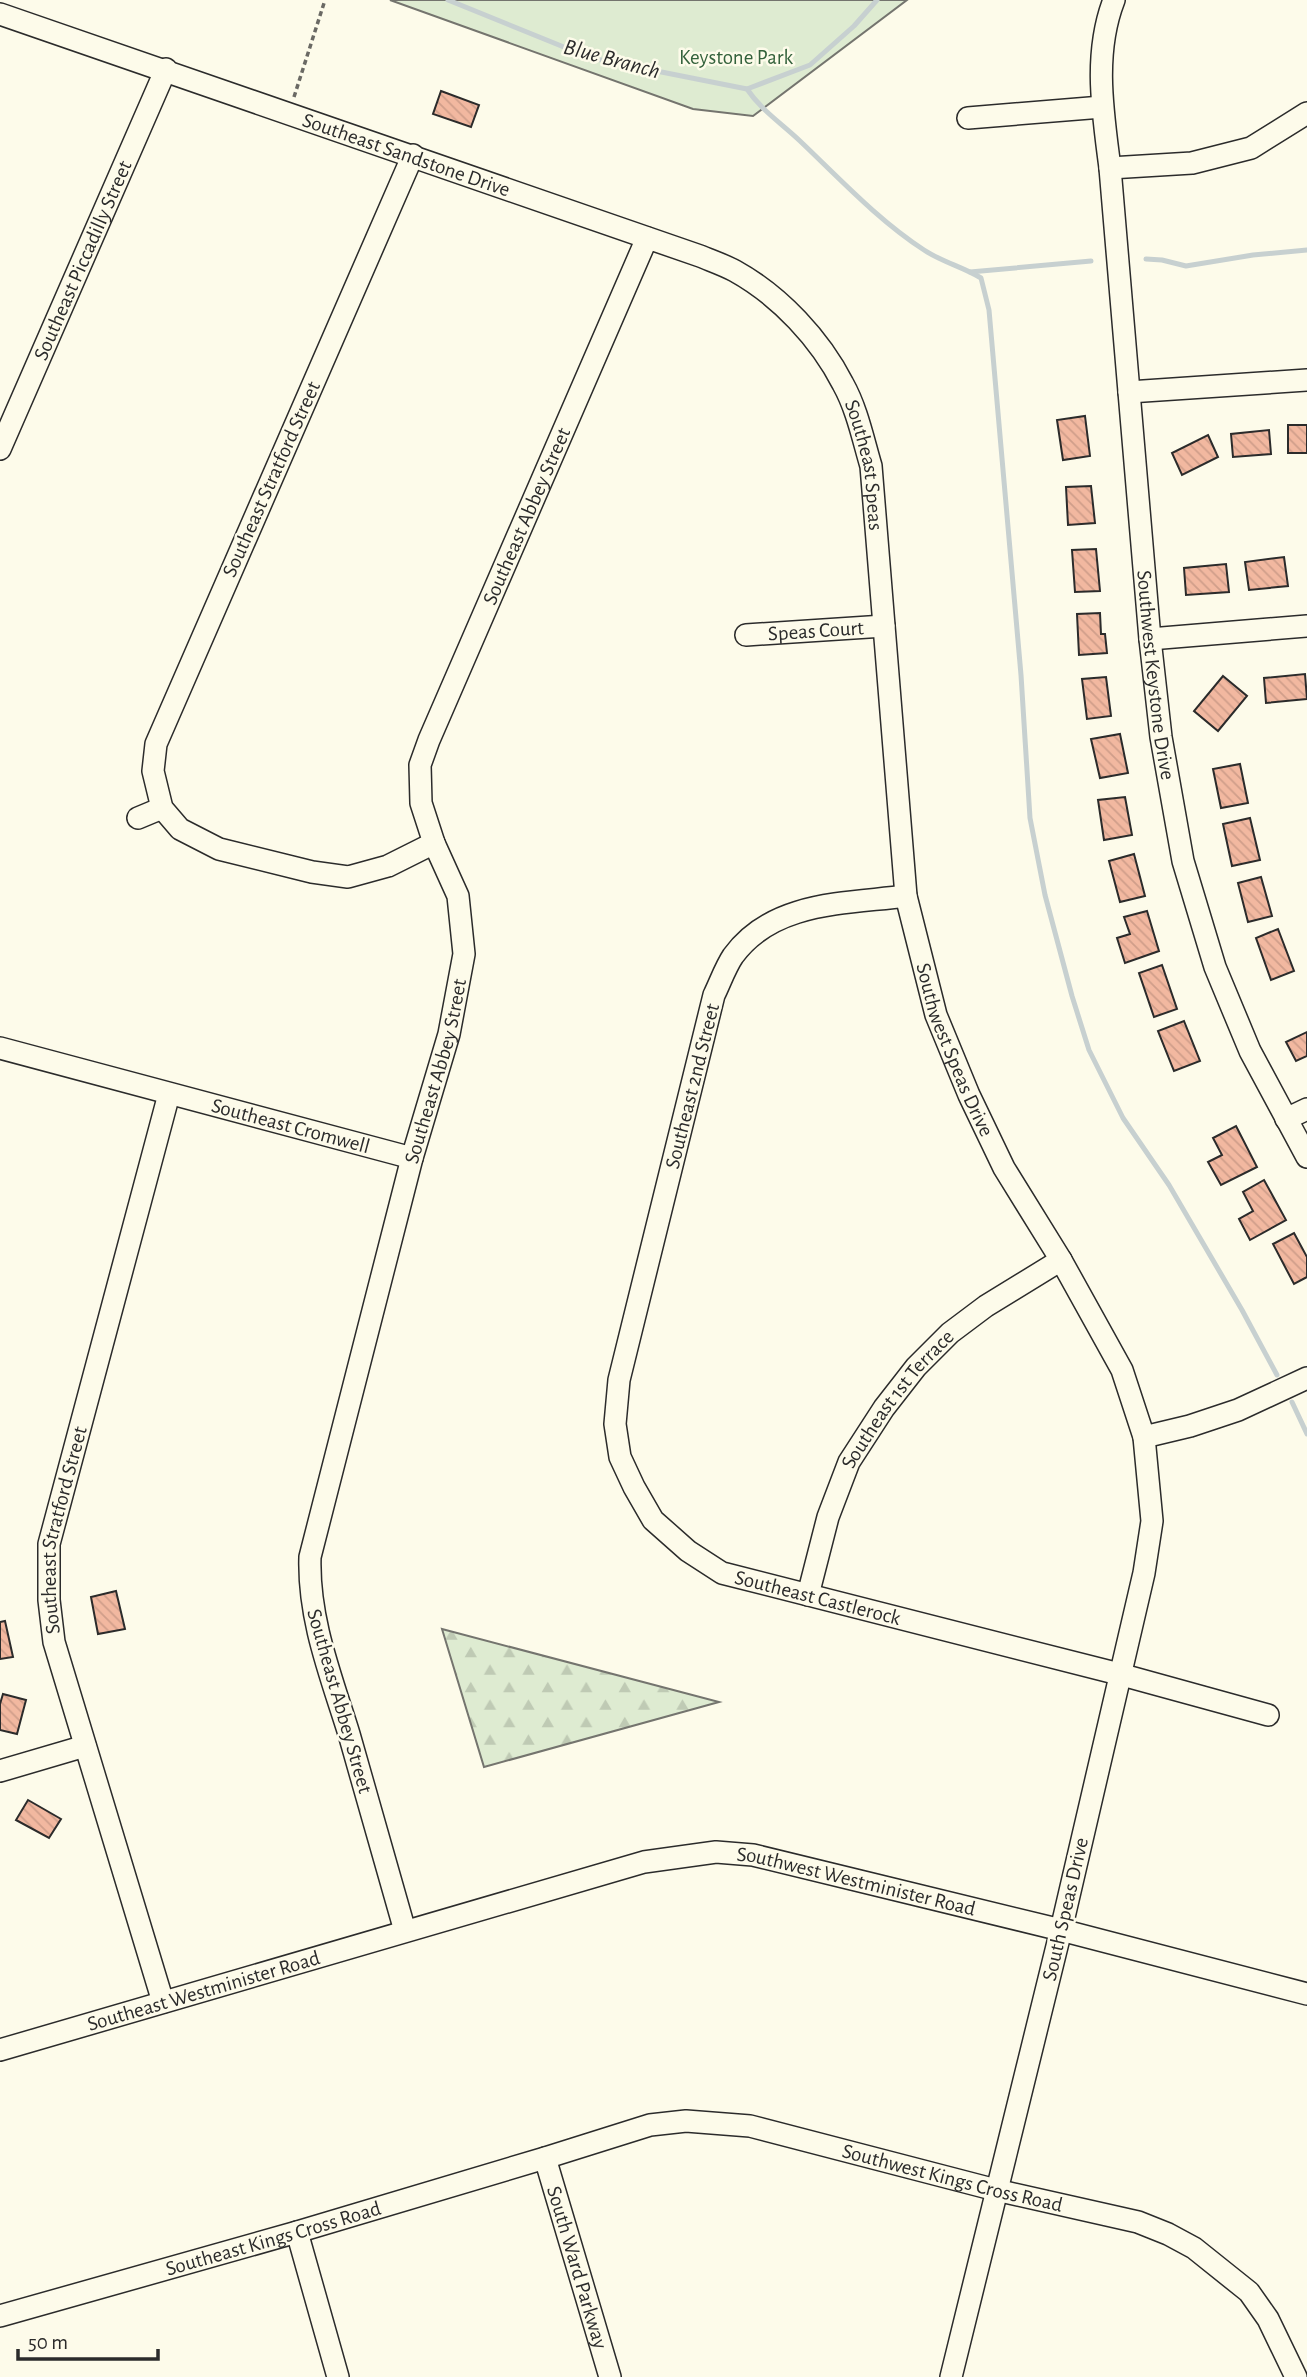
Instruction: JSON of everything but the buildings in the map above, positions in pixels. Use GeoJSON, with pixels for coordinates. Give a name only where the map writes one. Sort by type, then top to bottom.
{"type":"FeatureCollection","features":[{"type":"Feature","properties":{"kind":"street","name":"Southwest Keystone Drive"},"geometry":{"type":"LineString","coordinates":[[1114,0],[1101,51],[1102,107],[1110,168],[1150,639],[1161,737],[1183,861],[1215,967],[1250,1051],[1307,1157]]}},
{"type":"Feature","properties":{"kind":"street","name":"Southeast Sandstone Drive"},"geometry":{"type":"LineString","coordinates":[[0,13],[700,256],[735,271],[772,296],[799,322]]}},
{"type":"Feature","properties":{"kind":"street","name":"Southeast Piccadilly Street"},"geometry":{"type":"LineString","coordinates":[[0,449],[166,69]]}},
{"type":"Feature","properties":{"kind":"street"},"geometry":{"type":"LineString","coordinates":[[968,118],[1102,107]]}},
{"type":"Feature","properties":{"kind":"street"},"geometry":{"type":"LineString","coordinates":[[1110,168],[1192,163],[1251,148],[1307,113]]}},
{"type":"Feature","properties":{"kind":"street","name":"Southeast Stratford Street"},"geometry":{"type":"LineString","coordinates":[[162,808],[153,771],[156,744],[413,155]]}},
{"type":"Feature","properties":{"kind":"street","name":"Southeast Abbey Street"},"geometry":{"type":"LineString","coordinates":[[405,1931],[367,1795],[320,1644],[309,1581],[310,1557],[412,1158],[449,1034],[464,954],[458,896],[421,803],[420,765],[647,238]]}},
{"type":"Feature","properties":{"kind":"street","name":"Southeast Speas"},"geometry":{"type":"LineString","coordinates":[[799,322],[825,354],[844,384],[865,443],[871,466],[884,626]]}},
{"type":"Feature","properties":{"kind":"street"},"geometry":{"type":"LineString","coordinates":[[1129,392],[1307,380]]}},
{"type":"Feature","properties":{"kind":"street","name":"Speas Court"},"geometry":{"type":"LineString","coordinates":[[746,635],[884,626]]}},
{"type":"Feature","properties":{"kind":"street","name":"Southwest Speas Drive"},"geometry":{"type":"LineString","coordinates":[[884,626],[906,896],[936,1015],[969,1095],[1004,1168],[1061,1260],[1122,1370],[1144,1437]]}},
{"type":"Feature","properties":{"kind":"street"},"geometry":{"type":"LineString","coordinates":[[1150,639],[1307,626]]}},
{"type":"Feature","properties":{"kind":"street"},"geometry":{"type":"LineString","coordinates":[[138,818],[162,808],[180,829],[219,849],[312,872],[348,877],[388,866],[435,843]]}},
{"type":"Feature","properties":{"kind":"street","name":"Southeast 2nd Street"},"geometry":{"type":"LineString","coordinates":[[617,1403],[619,1380],[714,995],[733,957],[761,927],[796,911],[906,896]]}},
{"type":"Feature","properties":{"kind":"street","name":"Southeast Cromwell"},"geometry":{"type":"LineString","coordinates":[[0,1048],[412,1158]]}},
{"type":"Feature","properties":{"kind":"street","name":"Southeast Stratford Street"},"geometry":{"type":"LineString","coordinates":[[163,2002],[54,1642],[49,1600],[49,1544],[169,1094]]}},
{"type":"Feature","properties":{"kind":"street"},"geometry":{"type":"LineString","coordinates":[[1286,1119],[1307,1109]]}},
{"type":"Feature","properties":{"kind":"street","name":"Southeast 1st Terrace"},"geometry":{"type":"LineString","coordinates":[[808,1595],[828,1517],[849,1462],[884,1408],[916,1367],[950,1333],[986,1306],[1061,1260]]}},
{"type":"Feature","properties":{"kind":"street"},"geometry":{"type":"LineString","coordinates":[[1144,1437],[1190,1426],[1238,1410],[1307,1378]]}},
{"type":"Feature","properties":{"kind":"street","name":"Southeast Castlerock"},"geometry":{"type":"LineString","coordinates":[[617,1403],[615,1424],[620,1457],[653,1520],[688,1551],[722,1573],[1269,1715]]}},
{"type":"Feature","properties":{"kind":"street","name":"South Speas Drive"},"geometry":{"type":"LineString","coordinates":[[951,2377],[1061,1930],[1144,1573],[1152,1521],[1144,1437]]}},
{"type":"Feature","properties":{"kind":"street"},"geometry":{"type":"LineString","coordinates":[[0,1771],[85,1746]]}},
{"type":"Feature","properties":{"kind":"street","name":"Southwest Westminister Road"},"geometry":{"type":"LineString","coordinates":[[405,1931],[644,1862],[716,1852],[753,1854],[1307,1994]]}},
{"type":"Feature","properties":{"kind":"street","name":"Southeast Westminister Road"},"geometry":{"type":"LineString","coordinates":[[0,2050],[405,1931]]}},
{"type":"Feature","properties":{"kind":"street","name":"Southwest Kings Cross Road"},"geometry":{"type":"LineString","coordinates":[[545,2158],[650,2125],[687,2121],[750,2126],[996,2190],[1138,2222],[1194,2248],[1249,2292],[1268,2319],[1296,2377]]}},
{"type":"Feature","properties":{"kind":"street","name":"Southeast Kings Cross Road"},"geometry":{"type":"LineString","coordinates":[[0,2316],[545,2158]]}},
{"type":"Feature","properties":{"kind":"street","name":"South Ward Parkway"},"geometry":{"type":"LineString","coordinates":[[545,2158],[610,2377]]}},
{"type":"Feature","properties":{"kind":"street"},"geometry":{"type":"LineString","coordinates":[[297,2232],[338,2377]]}},
{"type":"Feature","properties":{"kind":"path"},"geometry":{"type":"LineString","coordinates":[[289,112],[325,0]]}},
{"type":"Feature","properties":{"kind":"green space","name":"Keystone Park"},"geometry":{"type":"Polygon","coordinates":[[[390,0],[907,0],[753,116],[693,109],[390,0]]]}},
{"type":"Feature","properties":{"kind":"green space"},"geometry":{"type":"Polygon","coordinates":[[[442,1629],[719,1702],[484,1767],[442,1629]]]}},
{"type":"Feature","properties":{"kind":"waterway","name":"Blue Branch"},"geometry":{"type":"LineString","coordinates":[[448,0],[591,58],[747,89],[810,65],[854,26],[877,0]]}},
{"type":"Feature","properties":{"kind":"waterway"},"geometry":{"type":"LineString","coordinates":[[747,89],[765,110],[891,226],[931,254],[981,278],[989,310],[1021,675],[1030,818],[1045,895],[1072,996],[1089,1050],[1123,1118],[1169,1185],[1277,1375]]}},
{"type":"Feature","properties":{"kind":"waterway"},"geometry":{"type":"LineString","coordinates":[[1146,259],[1186,266],[1253,255],[1307,250]]}},
{"type":"Feature","properties":{"kind":"waterway"},"geometry":{"type":"LineString","coordinates":[[970,272],[1091,261]]}},
{"type":"Feature","properties":{"kind":"waterway"},"geometry":{"type":"LineString","coordinates":[[1292,1402],[1307,1434]]}}]}
